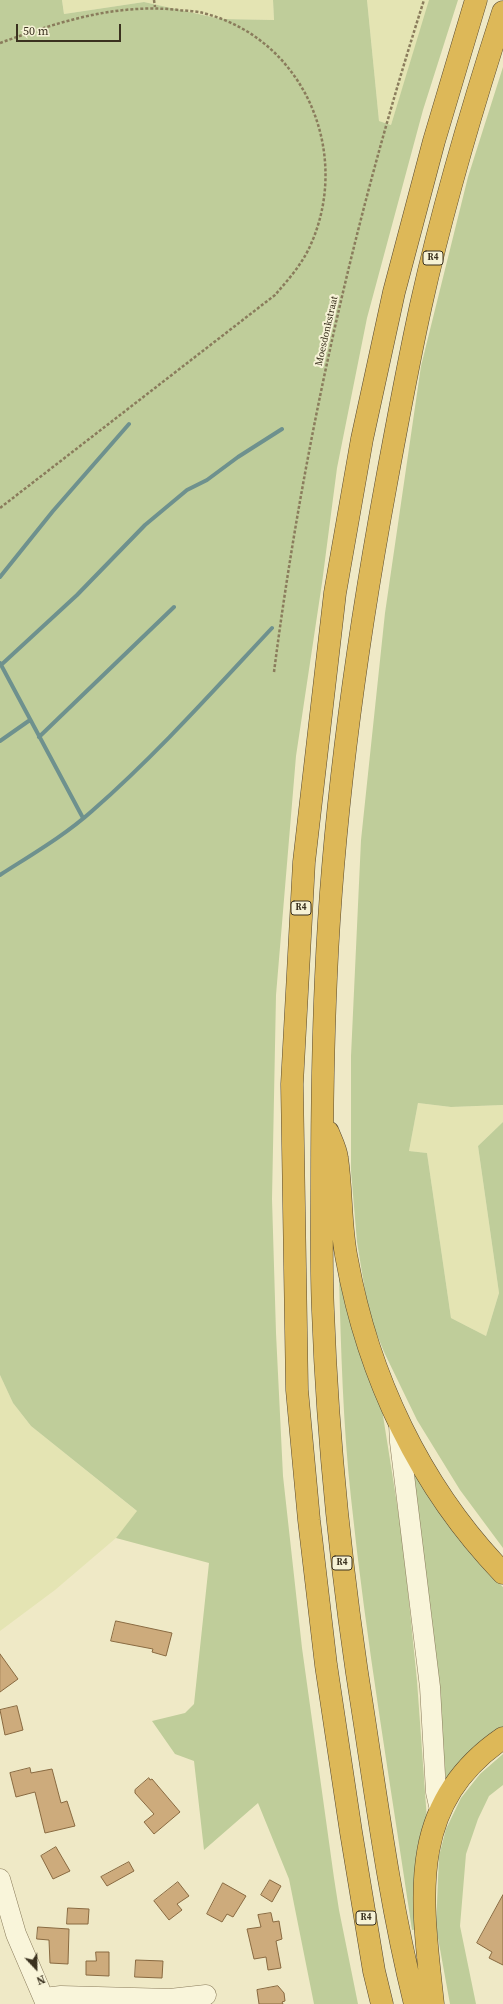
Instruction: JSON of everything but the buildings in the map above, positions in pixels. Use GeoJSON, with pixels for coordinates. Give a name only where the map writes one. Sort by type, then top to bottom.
{"type":"FeatureCollection","features":[{"type":"Feature","properties":{"kind":"highway","name":"R4"},"geometry":{"type":"LineString","coordinates":[[382,2004],[374,1971],[326,1665],[309,1520],[297,1390],[292,1084],[304,862],[335,593],[362,439],[394,292],[434,141],[476,0]]}},
{"type":"Feature","properties":{"kind":"highway","name":"R4"},"geometry":{"type":"LineString","coordinates":[[415,2004],[404,1958],[388,1873],[356,1671],[338,1532],[323,1310],[322,1117],[326,973],[334,863],[347,733],[366,594],[422,300],[461,151],[503,12]]}},
{"type":"Feature","properties":{"kind":"highway"},"geometry":{"type":"LineString","coordinates":[[322,1117],[337,1156],[344,1246],[353,1294],[366,1341],[399,1424],[435,1486],[465,1528],[503,1573]]}},
{"type":"Feature","properties":{"kind":"highway"},"geometry":{"type":"LineString","coordinates":[[433,2004],[425,1927],[424,1884],[426,1858],[432,1831],[440,1810],[451,1789],[466,1770],[486,1750],[503,1738]]}},
{"type":"Feature","properties":{"kind":"street"},"geometry":{"type":"LineString","coordinates":[[399,1424],[430,1686],[436,1792],[440,1810]]}},
{"type":"Feature","properties":{"kind":"street"},"geometry":{"type":"LineString","coordinates":[[0,1879],[16,1934],[45,2001],[61,1996],[170,1999],[206,1995]]}},
{"type":"Feature","properties":{"kind":"path"},"geometry":{"type":"LineString","coordinates":[[154,0],[155,7]]}},
{"type":"Feature","properties":{"kind":"path","name":"Moesdonkstraat"},"geometry":{"type":"LineString","coordinates":[[274,672],[284,593],[318,404],[369,188],[424,0]]}},
{"type":"Feature","properties":{"kind":"path"},"geometry":{"type":"LineString","coordinates":[[0,43],[70,19],[110,11],[155,7],[203,12],[242,27],[263,41],[284,60],[308,98],[322,134],[325,162],[325,184],[318,225],[308,250],[289,279],[275,295],[0,508]]}},
{"type":"Feature","properties":{"kind":"green space"},"geometry":{"type":"Polygon","coordinates":[[[0,0],[62,0],[64,14],[144,2],[221,19],[274,20],[273,0],[367,0],[379,121],[391,125],[429,0],[458,0],[423,110],[367,318],[337,468],[322,583],[296,756],[276,995],[272,1199],[276,1333],[283,1476],[302,1648],[334,1878],[358,2004],[314,2004],[289,1879],[258,1803],[204,1850],[194,1761],[175,1754],[152,1721],[185,1713],[194,1704],[209,1563],[116,1538],[137,1511],[31,1426],[13,1403],[0,1375],[0,0]]]}},
{"type":"Feature","properties":{"kind":"green space"},"geometry":{"type":"Polygon","coordinates":[[[62,0],[273,0],[274,20],[221,19],[144,2],[64,14],[62,0]]]}},
{"type":"Feature","properties":{"kind":"green space"},"geometry":{"type":"Polygon","coordinates":[[[367,0],[430,0],[391,125],[379,121],[367,0]]]}},
{"type":"Feature","properties":{"kind":"green space"},"geometry":{"type":"Polygon","coordinates":[[[503,67],[503,1105],[451,1107],[418,1103],[409,1151],[427,1153],[451,1318],[486,1336],[499,1293],[478,1146],[503,1122],[503,1548],[460,1490],[417,1420],[384,1352],[369,1315],[357,1242],[351,1171],[351,1056],[361,840],[385,613],[421,366],[468,177],[503,67]]]}},
{"type":"Feature","properties":{"kind":"green space"},"geometry":{"type":"Polygon","coordinates":[[[418,1103],[451,1107],[503,1105],[503,1122],[478,1146],[499,1293],[486,1336],[451,1318],[427,1153],[409,1151],[418,1103]]]}},
{"type":"Feature","properties":{"kind":"green space"},"geometry":{"type":"Polygon","coordinates":[[[339,1276],[341,1276],[381,1403],[403,1542],[417,1681],[427,1820],[418,1929],[412,1930],[371,1660],[357,1552],[348,1470],[344,1415],[339,1276]]]}},
{"type":"Feature","properties":{"kind":"green space"},"geometry":{"type":"Polygon","coordinates":[[[0,1375],[13,1403],[31,1426],[138,1512],[116,1538],[55,1590],[0,1631],[0,1375]]]}},
{"type":"Feature","properties":{"kind":"green space"},"geometry":{"type":"Polygon","coordinates":[[[412,1465],[491,1575],[503,1587],[503,1729],[446,1781],[432,1621],[412,1465]]]}},
{"type":"Feature","properties":{"kind":"green space"},"geometry":{"type":"Polygon","coordinates":[[[503,1754],[503,1785],[489,1796],[478,1819],[466,1854],[460,1926],[476,2004],[450,2004],[436,1927],[439,1856],[446,1829],[461,1798],[480,1774],[503,1754]]]}},
{"type":"Feature","properties":{"kind":"waterway"},"geometry":{"type":"LineString","coordinates":[[0,577],[53,511],[129,424]]}},
{"type":"Feature","properties":{"kind":"waterway"},"geometry":{"type":"LineString","coordinates":[[1,665],[77,595],[145,525],[187,490],[207,480],[238,457],[282,429]]}},
{"type":"Feature","properties":{"kind":"waterway"},"geometry":{"type":"LineString","coordinates":[[39,737],[174,607]]}},
{"type":"Feature","properties":{"kind":"waterway"},"geometry":{"type":"LineString","coordinates":[[0,875],[70,829],[116,790],[184,722],[272,628]]}},
{"type":"Feature","properties":{"kind":"waterway"},"geometry":{"type":"LineString","coordinates":[[0,663],[83,818]]}},
{"type":"Feature","properties":{"kind":"waterway"},"geometry":{"type":"LineString","coordinates":[[0,741],[30,720]]}}]}
